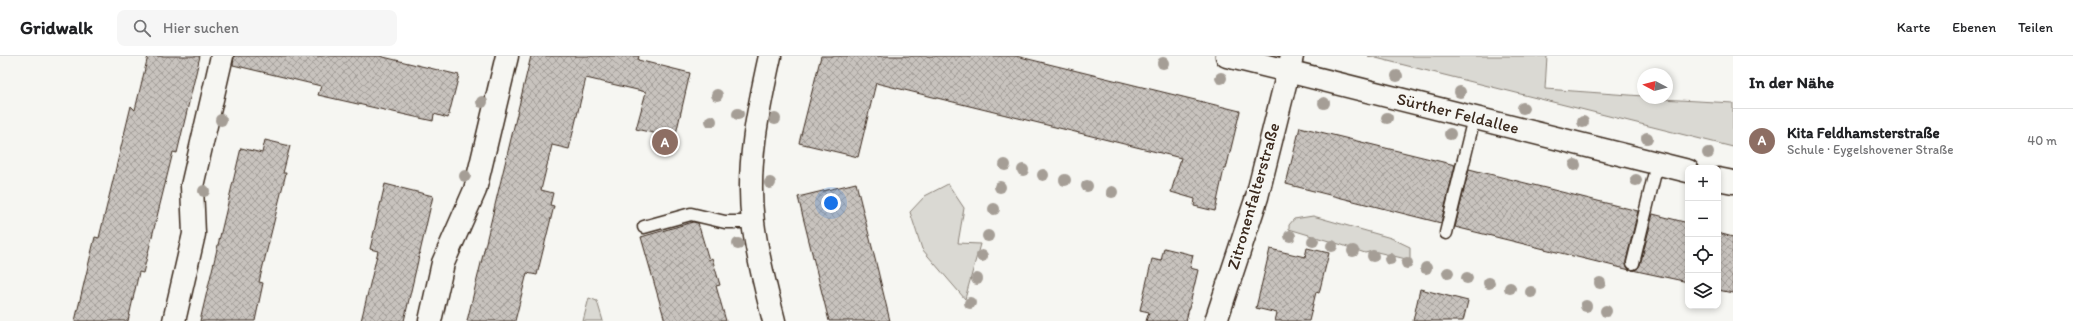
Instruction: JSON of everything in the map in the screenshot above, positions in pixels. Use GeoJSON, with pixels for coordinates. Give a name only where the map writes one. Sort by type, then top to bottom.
{"type":"FeatureCollection","features":[{"type":"Feature","properties":{"kind":"street"},"geometry":{"type":"LineString","coordinates":[[174,321],[194,234],[192,186],[222,56]]}},
{"type":"Feature","properties":{"kind":"street"},"geometry":{"type":"LineString","coordinates":[[430,321],[442,263],[475,190],[507,56]]}},
{"type":"Feature","properties":{"kind":"street"},"geometry":{"type":"LineString","coordinates":[[770,56],[760,98],[753,154],[753,222],[764,280],[774,321]]}},
{"type":"Feature","properties":{"kind":"street","name":"Sürther Feldallee"},"geometry":{"type":"LineString","coordinates":[[1227,56],[1290,64],[1474,118],[1685,170]]}},
{"type":"Feature","properties":{"kind":"street","name":"Zitronenfalterstraße"},"geometry":{"type":"LineString","coordinates":[[1216,321],[1257,197],[1290,64]]}},
{"type":"Feature","properties":{"kind":"street"},"geometry":{"type":"LineString","coordinates":[[1721,180],[1733,182]]}},
{"type":"Feature","properties":{"kind":"lane"},"geometry":{"type":"LineString","coordinates":[[1446,233],[1474,118]]}},
{"type":"Feature","properties":{"kind":"lane"},"geometry":{"type":"LineString","coordinates":[[1633,263],[1657,164]]}},
{"type":"Feature","properties":{"kind":"lane"},"geometry":{"type":"LineString","coordinates":[[644,227],[691,214],[725,222],[753,222]]}},
{"type":"Feature","properties":{"kind":"shaded area"},"geometry":{"type":"Polygon","coordinates":[[[1368,56],[1547,56],[1545,89],[1637,96],[1637,104],[1673,104],[1673,100],[1733,103],[1733,147],[1368,56]]]}},
{"type":"Feature","properties":{"kind":"shaded area"},"geometry":{"type":"Polygon","coordinates":[[[948,184],[964,208],[958,243],[980,244],[965,299],[922,249],[910,212],[925,196],[948,184]]]}},
{"type":"Feature","properties":{"kind":"shaded area"},"geometry":{"type":"Polygon","coordinates":[[[1313,216],[1391,238],[1410,247],[1410,258],[1406,259],[1373,251],[1365,253],[1289,229],[1289,225],[1294,219],[1313,216]]]}},
{"type":"Feature","properties":{"kind":"shaded area"},"geometry":{"type":"Polygon","coordinates":[[[589,298],[597,301],[603,321],[583,321],[589,298]]]}},
{"type":"Feature","properties":{"kind":"building"},"geometry":{"type":"Polygon","coordinates":[[[148,56],[200,56],[177,153],[173,152],[143,273],[139,272],[128,321],[75,321],[95,237],[99,238],[131,106],[135,110],[148,56]]]}},
{"type":"Feature","properties":{"kind":"building"},"geometry":{"type":"Polygon","coordinates":[[[234,56],[379,56],[459,75],[448,118],[434,114],[433,121],[318,95],[321,86],[233,65],[234,56]]]}},
{"type":"Feature","properties":{"kind":"building"},"geometry":{"type":"Polygon","coordinates":[[[531,56],[639,56],[638,60],[690,73],[675,138],[636,129],[646,92],[586,78],[569,149],[552,145],[541,190],[553,193],[550,205],[554,206],[537,275],[527,273],[515,321],[467,321],[531,56]]]}},
{"type":"Feature","properties":{"kind":"building"},"geometry":{"type":"Polygon","coordinates":[[[821,56],[1016,56],[1240,111],[1226,169],[1224,169],[1215,211],[1194,206],[1195,199],[1171,192],[1181,158],[876,83],[858,157],[799,143],[821,56]]]}},
{"type":"Feature","properties":{"kind":"building"},"geometry":{"type":"Polygon","coordinates":[[[1300,127],[1455,165],[1441,223],[1286,184],[1300,127]]]}},
{"type":"Feature","properties":{"kind":"building"},"geometry":{"type":"Polygon","coordinates":[[[265,140],[290,146],[283,173],[286,173],[259,282],[263,283],[255,321],[200,321],[241,148],[262,153],[265,140]]]}},
{"type":"Feature","properties":{"kind":"building"},"geometry":{"type":"Polygon","coordinates":[[[1469,169],[1638,211],[1626,261],[1626,265],[1630,270],[1455,227],[1469,169]]]}},
{"type":"Feature","properties":{"kind":"building"},"geometry":{"type":"Polygon","coordinates":[[[856,183],[890,321],[829,321],[798,197],[856,183]]]}},
{"type":"Feature","properties":{"kind":"building"},"geometry":{"type":"Polygon","coordinates":[[[385,184],[433,196],[404,321],[361,321],[378,251],[370,249],[385,184]]]}},
{"type":"Feature","properties":{"kind":"building"},"geometry":{"type":"Polygon","coordinates":[[[1653,214],[1685,222],[1685,281],[1632,270],[1638,268],[1653,214]]]}},
{"type":"Feature","properties":{"kind":"building"},"geometry":{"type":"Polygon","coordinates":[[[693,222],[698,223],[709,260],[712,258],[720,285],[716,286],[726,321],[665,321],[641,237],[693,222]]]}},
{"type":"Feature","properties":{"kind":"building"},"geometry":{"type":"Polygon","coordinates":[[[1721,234],[1733,237],[1733,293],[1721,291],[1721,234]]]}},
{"type":"Feature","properties":{"kind":"building"},"geometry":{"type":"Polygon","coordinates":[[[1164,248],[1193,255],[1190,268],[1198,270],[1186,321],[1146,321],[1149,312],[1140,310],[1152,259],[1161,261],[1164,248]]]}},
{"type":"Feature","properties":{"kind":"building"},"geometry":{"type":"Polygon","coordinates":[[[1307,248],[1329,253],[1319,293],[1316,292],[1309,321],[1275,321],[1277,313],[1256,308],[1270,249],[1305,257],[1307,248]]]}},
{"type":"Feature","properties":{"kind":"building"},"geometry":{"type":"Polygon","coordinates":[[[1420,289],[1468,301],[1463,321],[1413,321],[1420,289]]]}},
{"type":"Feature","properties":{"kind":"place","name":"Kita Feldhamsterstraße"},"geometry":{"type":"Point","coordinates":[665,142]}}]}
